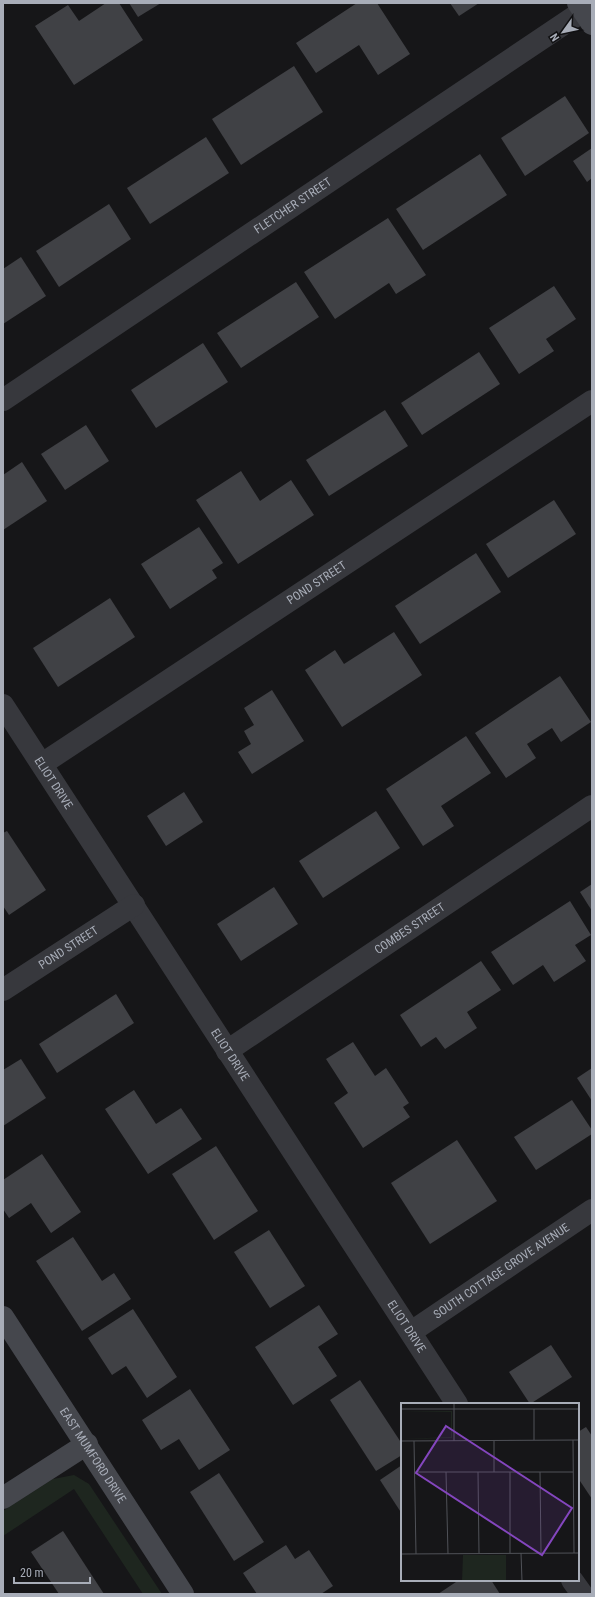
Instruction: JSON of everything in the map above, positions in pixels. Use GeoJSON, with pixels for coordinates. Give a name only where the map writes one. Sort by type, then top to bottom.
{"type":"FeatureCollection","features":[{"type":"Feature","properties":{"kind":"street","name":"FLETCHER STREET"},"geometry":{"type":"LineString","coordinates":[[3,400],[584,13]]}},
{"type":"Feature","properties":{"kind":"street","name":"POND STREET"},"geometry":{"type":"LineString","coordinates":[[42,764],[592,401]]}},
{"type":"Feature","properties":{"kind":"street","name":"ELIOT DRIVE"},"geometry":{"type":"LineString","coordinates":[[3,705],[457,1403]]}},
{"type":"Feature","properties":{"kind":"street","name":"COMBES STREET"},"geometry":{"type":"LineString","coordinates":[[227,1051],[592,806]]}},
{"type":"Feature","properties":{"kind":"street","name":"POND STREET"},"geometry":{"type":"LineString","coordinates":[[3,990],[134,905]]}},
{"type":"Feature","properties":{"kind":"street","name":"SOUTH COTTAGE GROVE AVENUE"},"geometry":{"type":"LineString","coordinates":[[410,1332],[592,1210]]}},
{"type":"Feature","properties":{"kind":"street","name":"EAST MUMFORD DRIVE"},"geometry":{"type":"LineString","coordinates":[[3,1317],[183,1594]]}},
{"type":"Feature","properties":{"kind":"street"},"geometry":{"type":"LineString","coordinates":[[3,1498],[86,1444]]}},
{"type":"Feature","properties":{"kind":"street"},"geometry":{"type":"LineString","coordinates":[[573,1581],[582,1594]]}},
{"type":"Feature","properties":{"kind":"shaded area"},"geometry":{"type":"Polygon","coordinates":[[[74,1475],[89,1484],[162,1594],[143,1594],[74,1489],[3,1536],[3,1511],[53,1479],[74,1475]]]}},
{"type":"Feature","properties":{"kind":"building"},"geometry":{"type":"Polygon","coordinates":[[[106,3],[119,3],[143,40],[74,85],[35,26],[68,5],[79,21],[106,3]]]}},
{"type":"Feature","properties":{"kind":"building"},"geometry":{"type":"Polygon","coordinates":[[[129,3],[161,3],[138,17],[129,3]]]}},
{"type":"Feature","properties":{"kind":"building"},"geometry":{"type":"Polygon","coordinates":[[[357,3],[377,3],[410,54],[378,75],[359,45],[316,73],[296,43],[357,3]]]}},
{"type":"Feature","properties":{"kind":"building"},"geometry":{"type":"Polygon","coordinates":[[[450,3],[479,3],[459,16],[450,3]]]}},
{"type":"Feature","properties":{"kind":"building"},"geometry":{"type":"Polygon","coordinates":[[[294,66],[323,112],[241,165],[212,119],[294,66]]]}},
{"type":"Feature","properties":{"kind":"building"},"geometry":{"type":"Polygon","coordinates":[[[565,96],[589,133],[525,176],[501,138],[565,96]]]}},
{"type":"Feature","properties":{"kind":"building"},"geometry":{"type":"Polygon","coordinates":[[[206,137],[229,173],[150,224],[127,188],[206,137]]]}},
{"type":"Feature","properties":{"kind":"building"},"geometry":{"type":"Polygon","coordinates":[[[592,148],[592,178],[587,182],[573,161],[592,148]]]}},
{"type":"Feature","properties":{"kind":"building"},"geometry":{"type":"Polygon","coordinates":[[[480,154],[507,195],[423,250],[396,209],[480,154]]]}},
{"type":"Feature","properties":{"kind":"building"},"geometry":{"type":"Polygon","coordinates":[[[109,204],[131,239],[59,287],[36,251],[109,204]]]}},
{"type":"Feature","properties":{"kind":"building"},"geometry":{"type":"Polygon","coordinates":[[[388,218],[426,275],[396,294],[389,283],[335,319],[304,272],[388,218]]]}},
{"type":"Feature","properties":{"kind":"building"},"geometry":{"type":"Polygon","coordinates":[[[21,257],[46,296],[3,324],[3,269],[21,257]]]}},
{"type":"Feature","properties":{"kind":"building"},"geometry":{"type":"Polygon","coordinates":[[[296,282],[319,317],[241,368],[217,333],[296,282]]]}},
{"type":"Feature","properties":{"kind":"building"},"geometry":{"type":"Polygon","coordinates":[[[554,286],[576,319],[546,339],[554,351],[519,374],[489,328],[554,286]]]}},
{"type":"Feature","properties":{"kind":"building"},"geometry":{"type":"Polygon","coordinates":[[[203,343],[228,382],[156,428],[131,390],[203,343]]]}},
{"type":"Feature","properties":{"kind":"building"},"geometry":{"type":"Polygon","coordinates":[[[479,352],[500,384],[422,435],[401,403],[479,352]]]}},
{"type":"Feature","properties":{"kind":"building"},"geometry":{"type":"Polygon","coordinates":[[[385,410],[408,446],[329,496],[306,460],[385,410]]]}},
{"type":"Feature","properties":{"kind":"building"},"geometry":{"type":"Polygon","coordinates":[[[86,425],[109,461],[65,490],[41,454],[86,425]]]}},
{"type":"Feature","properties":{"kind":"building"},"geometry":{"type":"Polygon","coordinates":[[[22,462],[47,501],[3,530],[3,475],[22,462]]]}},
{"type":"Feature","properties":{"kind":"building"},"geometry":{"type":"Polygon","coordinates":[[[241,471],[260,501],[291,480],[314,515],[238,564],[196,500],[241,471]]]}},
{"type":"Feature","properties":{"kind":"building"},"geometry":{"type":"Polygon","coordinates":[[[554,500],[576,534],[508,578],[486,544],[554,500]]]}},
{"type":"Feature","properties":{"kind":"building"},"geometry":{"type":"Polygon","coordinates":[[[199,527],[223,563],[212,570],[217,578],[170,609],[141,564],[199,527]]]}},
{"type":"Feature","properties":{"kind":"building"},"geometry":{"type":"Polygon","coordinates":[[[476,553],[501,592],[420,644],[395,606],[476,553]]]}},
{"type":"Feature","properties":{"kind":"building"},"geometry":{"type":"Polygon","coordinates":[[[110,598],[135,637],[58,687],[33,648],[110,598]]]}},
{"type":"Feature","properties":{"kind":"building"},"geometry":{"type":"Polygon","coordinates":[[[394,632],[422,675],[342,727],[305,670],[335,650],[344,664],[394,632]]]}},
{"type":"Feature","properties":{"kind":"building"},"geometry":{"type":"Polygon","coordinates":[[[560,676],[591,722],[561,742],[552,728],[527,744],[536,758],[506,778],[475,733],[560,676]]]}},
{"type":"Feature","properties":{"kind":"building"},"geometry":{"type":"Polygon","coordinates":[[[272,690],[304,741],[252,774],[238,752],[251,744],[244,731],[254,725],[244,708],[272,690]]]}},
{"type":"Feature","properties":{"kind":"building"},"geometry":{"type":"Polygon","coordinates":[[[466,736],[491,773],[441,806],[454,826],[423,846],[386,789],[466,736]]]}},
{"type":"Feature","properties":{"kind":"building"},"geometry":{"type":"Polygon","coordinates":[[[184,792],[203,822],[166,846],[147,816],[184,792]]]}},
{"type":"Feature","properties":{"kind":"building"},"geometry":{"type":"Polygon","coordinates":[[[376,811],[400,848],[323,898],[299,861],[376,811]]]}},
{"type":"Feature","properties":{"kind":"building"},"geometry":{"type":"Polygon","coordinates":[[[7,831],[46,890],[9,915],[3,906],[3,833],[7,831]]]}},
{"type":"Feature","properties":{"kind":"building"},"geometry":{"type":"Polygon","coordinates":[[[592,884],[592,911],[580,892],[592,884]]]}},
{"type":"Feature","properties":{"kind":"building"},"geometry":{"type":"Polygon","coordinates":[[[274,887],[298,924],[241,961],[217,924],[274,887]]]}},
{"type":"Feature","properties":{"kind":"building"},"geometry":{"type":"Polygon","coordinates":[[[570,901],[591,935],[575,945],[586,961],[554,982],[543,965],[513,985],[491,952],[570,901]]]}},
{"type":"Feature","properties":{"kind":"building"},"geometry":{"type":"Polygon","coordinates":[[[481,961],[501,990],[467,1012],[477,1028],[445,1049],[436,1037],[421,1047],[400,1015],[481,961]]]}},
{"type":"Feature","properties":{"kind":"building"},"geometry":{"type":"Polygon","coordinates":[[[116,994],[134,1023],[57,1073],[39,1044],[116,994]]]}},
{"type":"Feature","properties":{"kind":"building"},"geometry":{"type":"Polygon","coordinates":[[[353,1042],[375,1076],[386,1068],[409,1103],[403,1107],[410,1117],[363,1148],[334,1103],[348,1093],[326,1059],[353,1042]]]}},
{"type":"Feature","properties":{"kind":"building"},"geometry":{"type":"Polygon","coordinates":[[[21,1059],[46,1098],[3,1126],[3,1070],[21,1059]]]}},
{"type":"Feature","properties":{"kind":"building"},"geometry":{"type":"Polygon","coordinates":[[[592,1068],[592,1101],[577,1078],[592,1068]]]}},
{"type":"Feature","properties":{"kind":"building"},"geometry":{"type":"Polygon","coordinates":[[[134,1090],[156,1124],[181,1108],[202,1139],[148,1174],[105,1109],[134,1090]]]}},
{"type":"Feature","properties":{"kind":"building"},"geometry":{"type":"Polygon","coordinates":[[[572,1100],[592,1130],[592,1134],[536,1170],[514,1137],[572,1100]]]}},
{"type":"Feature","properties":{"kind":"building"},"geometry":{"type":"Polygon","coordinates":[[[457,1140],[497,1201],[430,1244],[391,1183],[457,1140]]]}},
{"type":"Feature","properties":{"kind":"building"},"geometry":{"type":"Polygon","coordinates":[[[216,1146],[258,1211],[214,1240],[172,1174],[216,1146]]]}},
{"type":"Feature","properties":{"kind":"building"},"geometry":{"type":"Polygon","coordinates":[[[42,1154],[81,1212],[51,1233],[31,1203],[9,1218],[3,1209],[3,1180],[42,1154]]]}},
{"type":"Feature","properties":{"kind":"building"},"geometry":{"type":"Polygon","coordinates":[[[269,1230],[305,1286],[270,1308],[234,1252],[269,1230]]]}},
{"type":"Feature","properties":{"kind":"building"},"geometry":{"type":"Polygon","coordinates":[[[73,1237],[102,1281],[114,1273],[131,1299],[82,1331],[36,1261],[73,1237]]]}},
{"type":"Feature","properties":{"kind":"building"},"geometry":{"type":"Polygon","coordinates":[[[319,1305],[338,1334],[318,1347],[337,1376],[293,1405],[255,1347],[319,1305]]]}},
{"type":"Feature","properties":{"kind":"building"},"geometry":{"type":"Polygon","coordinates":[[[133,1309],[177,1377],[147,1398],[126,1366],[112,1375],[88,1338],[133,1309]]]}},
{"type":"Feature","properties":{"kind":"building"},"geometry":{"type":"Polygon","coordinates":[[[551,1345],[572,1377],[529,1403],[509,1372],[551,1345]]]}},
{"type":"Feature","properties":{"kind":"building"},"geometry":{"type":"Polygon","coordinates":[[[360,1380],[401,1442],[401,1456],[376,1471],[330,1400],[360,1380]]]}},
{"type":"Feature","properties":{"kind":"building"},"geometry":{"type":"Polygon","coordinates":[[[190,1389],[230,1450],[199,1470],[179,1439],[161,1450],[142,1420],[190,1389]]]}},
{"type":"Feature","properties":{"kind":"building"},"geometry":{"type":"Polygon","coordinates":[[[586,1427],[592,1436],[592,1499],[579,1480],[579,1431],[586,1427]]]}},
{"type":"Feature","properties":{"kind":"building"},"geometry":{"type":"Polygon","coordinates":[[[401,1466],[401,1512],[380,1480],[401,1466]]]}},
{"type":"Feature","properties":{"kind":"building"},"geometry":{"type":"Polygon","coordinates":[[[219,1473],[264,1542],[234,1561],[190,1492],[219,1473]]]}},
{"type":"Feature","properties":{"kind":"building"},"geometry":{"type":"Polygon","coordinates":[[[63,1531],[104,1594],[59,1594],[31,1552],[63,1531]]]}},
{"type":"Feature","properties":{"kind":"building"},"geometry":{"type":"Polygon","coordinates":[[[286,1545],[295,1559],[309,1550],[333,1586],[321,1594],[257,1594],[243,1573],[286,1545]]]}},
{"type":"Feature","properties":{"kind":"building"},"geometry":{"type":"Polygon","coordinates":[[[458,1581],[492,1581],[500,1594],[438,1594],[458,1581]]]}}]}
